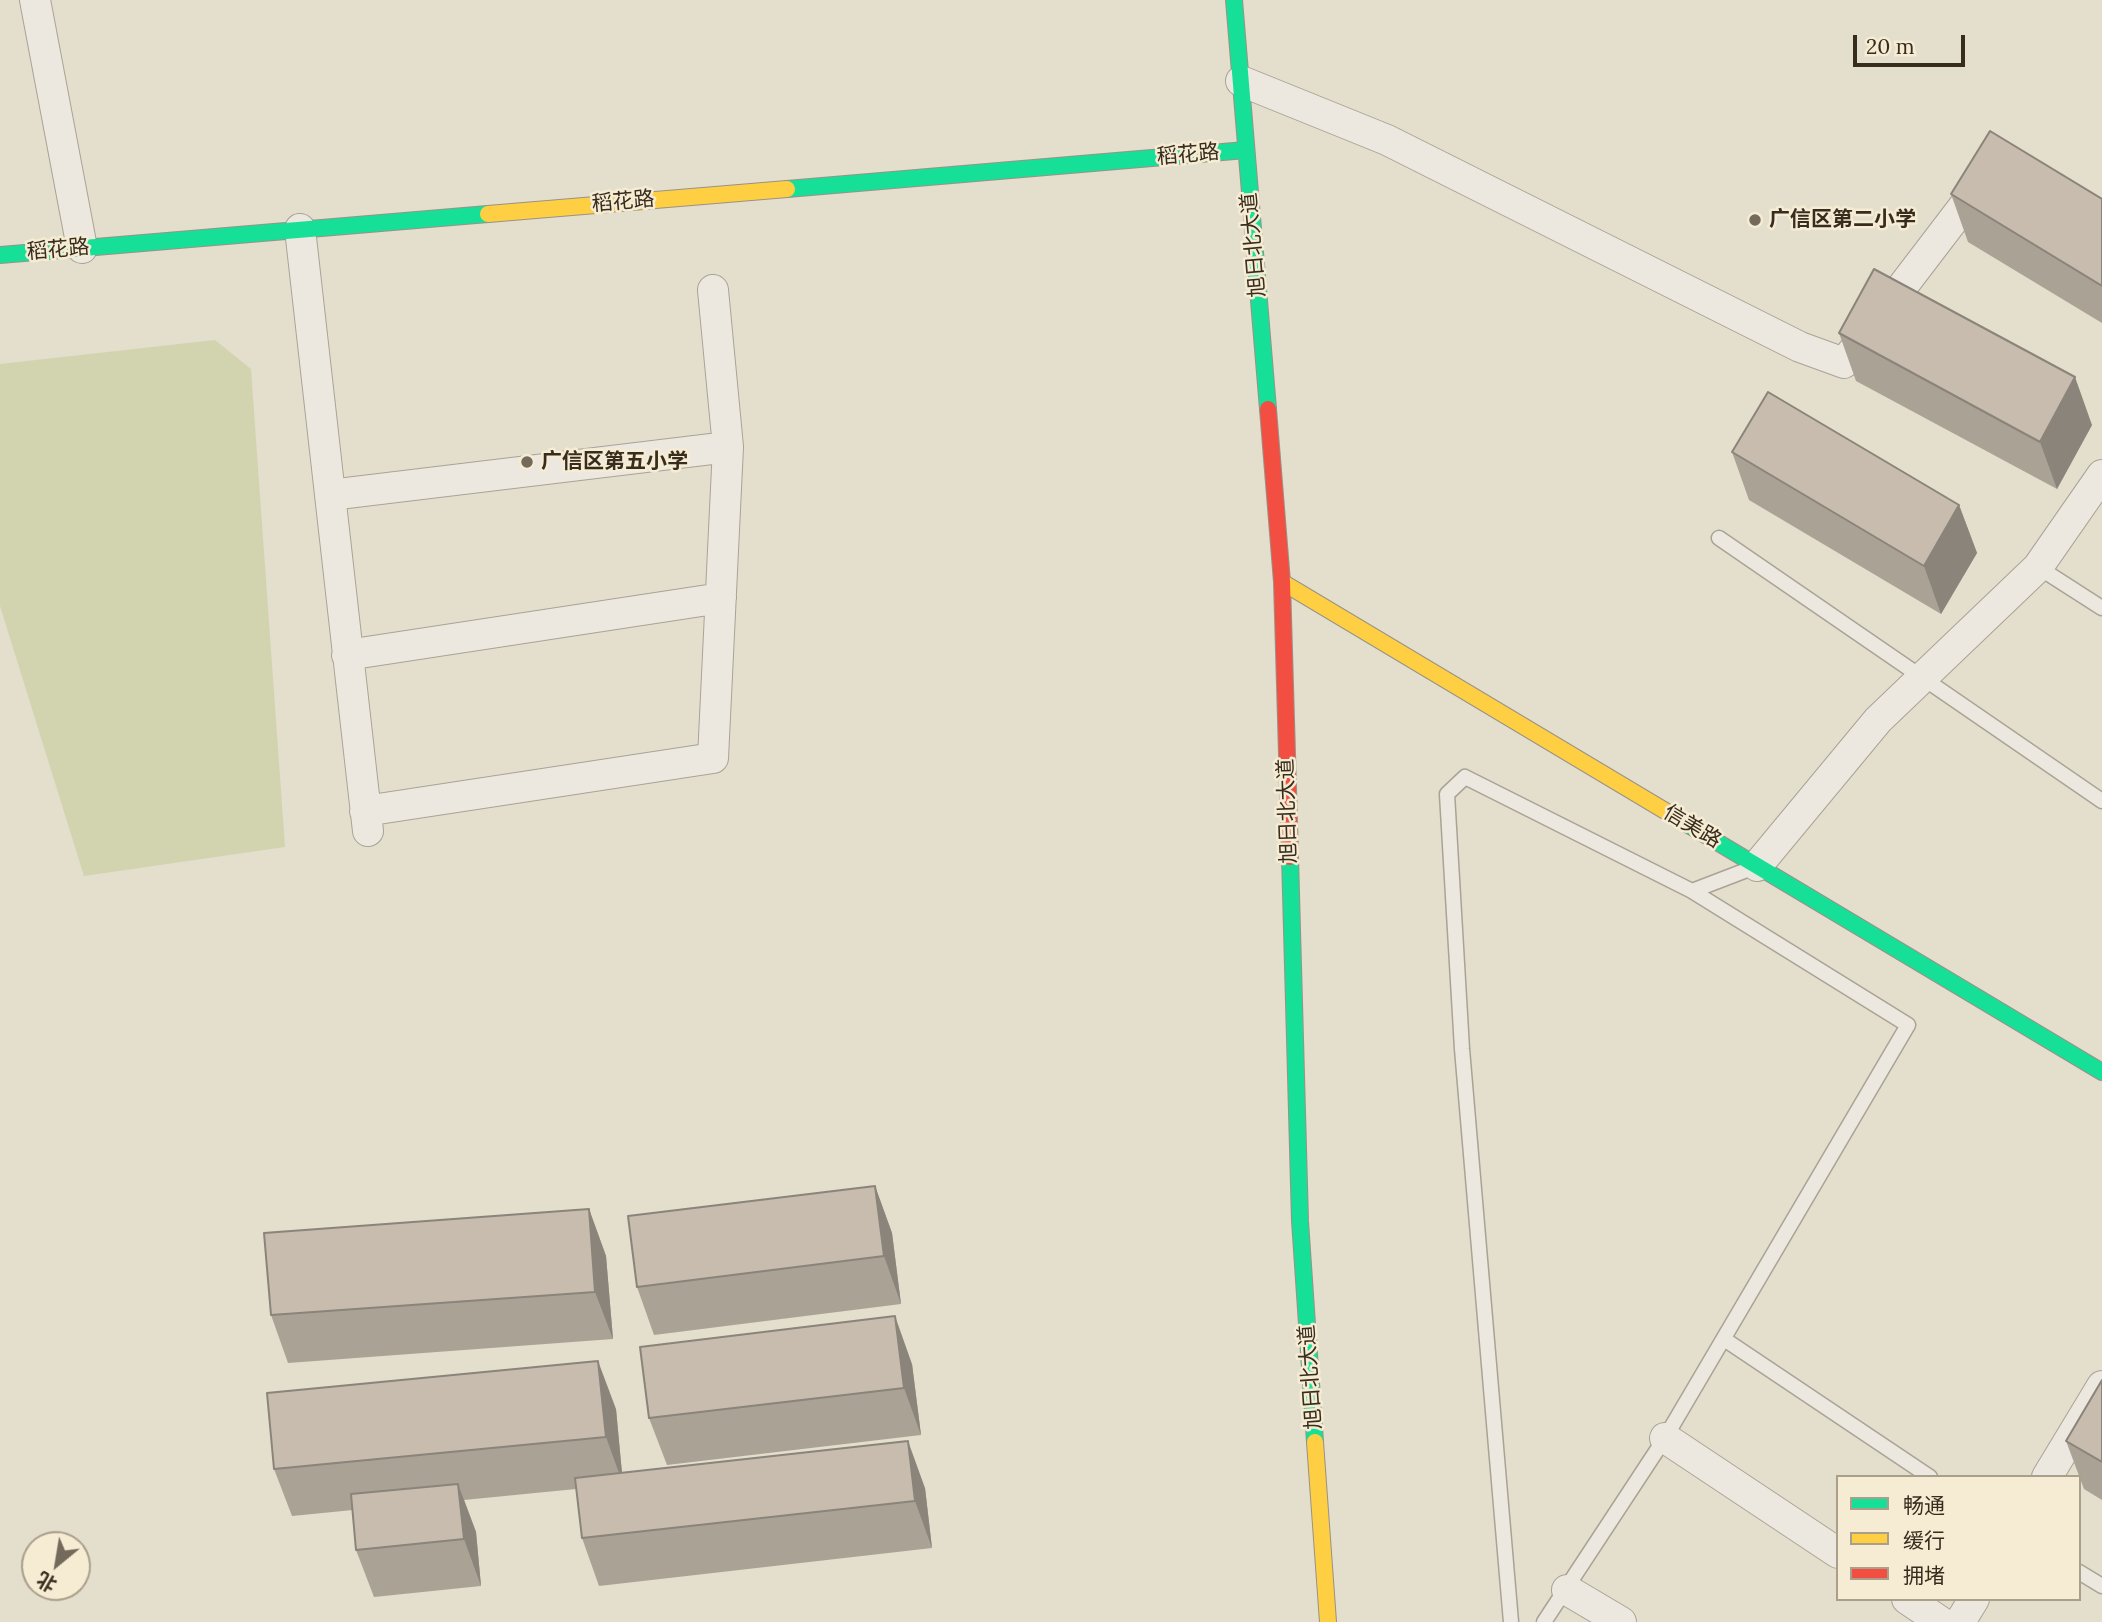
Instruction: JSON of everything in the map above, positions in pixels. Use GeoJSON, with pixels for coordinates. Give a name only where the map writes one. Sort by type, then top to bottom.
{"type":"FeatureCollection","features":[{"type":"Feature","properties":{"kind":"street"},"geometry":{"type":"LineString","coordinates":[[35,0],[82,248]]}},
{"type":"Feature","properties":{"kind":"street","name":"旭日北大道"},"geometry":{"type":"LineString","coordinates":[[1234,0],[1282,582],[1300,1222],[1328,1622]]}},
{"type":"Feature","properties":{"kind":"street"},"geometry":{"type":"LineString","coordinates":[[1241,81],[1387,140],[1800,347],[1844,363],[1999,158]]}},
{"type":"Feature","properties":{"kind":"street","name":"稻花路"},"geometry":{"type":"LineString","coordinates":[[0,255],[1246,150]]}},
{"type":"Feature","properties":{"kind":"street"},"geometry":{"type":"LineString","coordinates":[[300,229],[366,821],[713,758],[728,447],[713,290]]}},
{"type":"Feature","properties":{"kind":"street"},"geometry":{"type":"LineString","coordinates":[[330,495],[728,447]]}},
{"type":"Feature","properties":{"kind":"street"},"geometry":{"type":"LineString","coordinates":[[1757,866],[1878,720],[2038,567],[2102,475]]}},
{"type":"Feature","properties":{"kind":"street","name":"信美路"},"geometry":{"type":"LineString","coordinates":[[1282,582],[2102,1072]]}},
{"type":"Feature","properties":{"kind":"street"},"geometry":{"type":"LineString","coordinates":[[347,655],[721,598]]}},
{"type":"Feature","properties":{"kind":"street"},"geometry":{"type":"LineString","coordinates":[[2049,1475],[2102,1386]]}},
{"type":"Feature","properties":{"kind":"street"},"geometry":{"type":"LineString","coordinates":[[1665,1438],[1836,1552]]}},
{"type":"Feature","properties":{"kind":"street"},"geometry":{"type":"LineString","coordinates":[[1567,1590],[1621,1622]]}},
{"type":"Feature","properties":{"kind":"street"},"geometry":{"type":"LineString","coordinates":[[1910,1601],[1941,1622]]}},
{"type":"Feature","properties":{"kind":"street"},"geometry":{"type":"LineString","coordinates":[[1960,1622],[1973,1601]]}},
{"type":"Feature","properties":{"kind":"lane"},"geometry":{"type":"LineString","coordinates":[[1719,538],[2102,802]]}},
{"type":"Feature","properties":{"kind":"lane"},"geometry":{"type":"LineString","coordinates":[[2038,567],[2102,608]]}},
{"type":"Feature","properties":{"kind":"lane"},"geometry":{"type":"LineString","coordinates":[[1511,1622],[1463,1062],[1447,794],[1465,777],[1692,891],[1908,1025],[1665,1438],[1544,1622]]}},
{"type":"Feature","properties":{"kind":"lane"},"geometry":{"type":"LineString","coordinates":[[1692,891],[1757,866]]}},
{"type":"Feature","properties":{"kind":"lane"},"geometry":{"type":"LineString","coordinates":[[1724,1339],[1927,1475]]}},
{"type":"Feature","properties":{"kind":"lane"},"geometry":{"type":"LineString","coordinates":[[2081,1573],[2102,1586]]}},
{"type":"Feature","properties":{"kind":"green space"},"geometry":{"type":"Polygon","coordinates":[[[215,340],[251,369],[285,847],[84,876],[0,606],[0,364],[215,340]]]}},
{"type":"Feature","properties":{"kind":"building"},"geometry":{"type":"Polygon","coordinates":[[[1990,131],[2102,199],[2102,286],[1951,194],[1990,131]]]}},
{"type":"Feature","properties":{"kind":"building"},"geometry":{"type":"Polygon","coordinates":[[[1874,269],[2075,377],[2040,442],[1839,333],[1874,269]]]}},
{"type":"Feature","properties":{"kind":"building"},"geometry":{"type":"Polygon","coordinates":[[[1768,392],[1959,505],[1924,566],[1732,452],[1768,392]]]}},
{"type":"Feature","properties":{"kind":"building"},"geometry":{"type":"Polygon","coordinates":[[[875,1186],[884,1256],[637,1287],[628,1216],[875,1186]]]}},
{"type":"Feature","properties":{"kind":"building"},"geometry":{"type":"Polygon","coordinates":[[[589,1209],[595,1292],[271,1315],[264,1233],[589,1209]]]}},
{"type":"Feature","properties":{"kind":"building"},"geometry":{"type":"Polygon","coordinates":[[[895,1316],[904,1388],[649,1418],[640,1347],[895,1316]]]}},
{"type":"Feature","properties":{"kind":"building"},"geometry":{"type":"Polygon","coordinates":[[[598,1361],[606,1437],[274,1469],[267,1393],[598,1361]]]}},
{"type":"Feature","properties":{"kind":"building"},"geometry":{"type":"Polygon","coordinates":[[[2102,1380],[2102,1462],[2066,1441],[2102,1380]]]}},
{"type":"Feature","properties":{"kind":"building"},"geometry":{"type":"Polygon","coordinates":[[[908,1441],[915,1501],[582,1538],[575,1478],[908,1441]]]}},
{"type":"Feature","properties":{"kind":"building"},"geometry":{"type":"Polygon","coordinates":[[[458,1484],[464,1539],[356,1550],[351,1494],[458,1484]]]}},
{"type":"Feature","properties":{"kind":"traffic: fast"},"geometry":{"type":"LineString","coordinates":[[1234,0],[1268,409]]}},
{"type":"Feature","properties":{"kind":"traffic: fast"},"geometry":{"type":"LineString","coordinates":[[787,189],[1246,150]]}},
{"type":"Feature","properties":{"kind":"traffic: fast"},"geometry":{"type":"LineString","coordinates":[[0,255],[488,214]]}},
{"type":"Feature","properties":{"kind":"traffic: fast"},"geometry":{"type":"LineString","coordinates":[[1682,821],[2102,1072]]}},
{"type":"Feature","properties":{"kind":"traffic: fast"},"geometry":{"type":"LineString","coordinates":[[1290,857],[1300,1221],[1315,1442]]}},
{"type":"Feature","properties":{"kind":"traffic: slow"},"geometry":{"type":"LineString","coordinates":[[488,214],[787,189]]}},
{"type":"Feature","properties":{"kind":"traffic: slow"},"geometry":{"type":"LineString","coordinates":[[1282,582],[1682,821]]}},
{"type":"Feature","properties":{"kind":"traffic: slow"},"geometry":{"type":"LineString","coordinates":[[1315,1442],[1328,1622]]}},
{"type":"Feature","properties":{"kind":"traffic: jam"},"geometry":{"type":"LineString","coordinates":[[1268,409],[1282,582],[1290,857]]}},
{"type":"Feature","properties":{"kind":"place","name":"广信区第二小学"},"geometry":{"type":"Point","coordinates":[1755,220]}},
{"type":"Feature","properties":{"kind":"place","name":"广信区第五小学"},"geometry":{"type":"Point","coordinates":[527,462]}}]}
